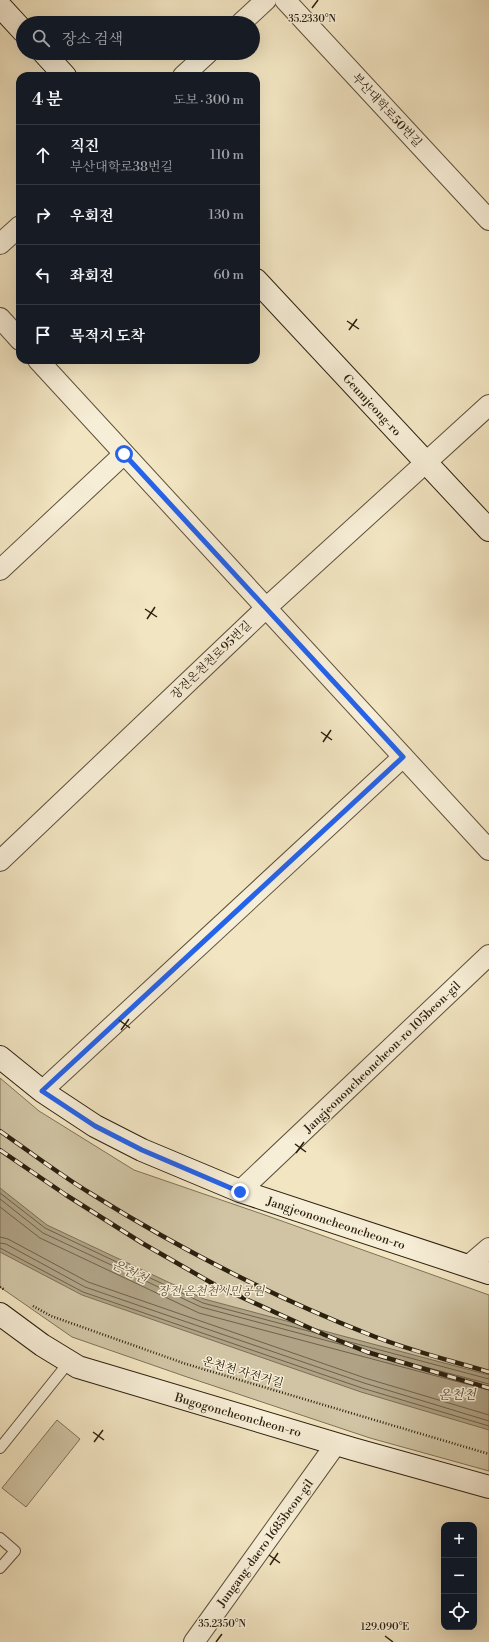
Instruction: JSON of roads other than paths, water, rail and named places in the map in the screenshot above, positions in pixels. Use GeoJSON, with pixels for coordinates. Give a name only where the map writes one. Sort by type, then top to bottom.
{"type":"FeatureCollection","features":[{"type":"Feature","properties":{"kind":"main road"},"geometry":{"type":"LineString","coordinates":[[0,6],[16,23]]}},
{"type":"Feature","properties":{"kind":"main road"},"geometry":{"type":"LineString","coordinates":[[50,60],[61,72]]}},
{"type":"Feature","properties":{"kind":"main road","name":"Geumjeong-ro"},"geometry":{"type":"LineString","coordinates":[[260,284],[489,530]]}},
{"type":"Feature","properties":{"kind":"main road","name":"Jangjeononcheoncheon-ro"},"geometry":{"type":"LineString","coordinates":[[0,1056],[42,1091],[95,1126],[142,1150],[240,1192],[489,1273]]}},
{"type":"Feature","properties":{"kind":"main road","name":"Bugogoncheoncheon-ro"},"geometry":{"type":"LineString","coordinates":[[0,1314],[42,1345],[78,1367],[336,1444],[489,1486]]}},
{"type":"Feature","properties":{"kind":"street"},"geometry":{"type":"LineString","coordinates":[[249,16],[266,0]]}},
{"type":"Feature","properties":{"kind":"street","name":"부산대학로50번길"},"geometry":{"type":"LineString","coordinates":[[285,0],[489,220]]}},
{"type":"Feature","properties":{"kind":"street"},"geometry":{"type":"LineString","coordinates":[[187,72],[200,60]]}},
{"type":"Feature","properties":{"kind":"street"},"geometry":{"type":"LineString","coordinates":[[0,244],[16,230]]}},
{"type":"Feature","properties":{"kind":"street"},"geometry":{"type":"LineString","coordinates":[[0,318],[16,336]]}},
{"type":"Feature","properties":{"kind":"street"},"geometry":{"type":"LineString","coordinates":[[42,364],[489,850]]}},
{"type":"Feature","properties":{"kind":"street","name":"장전온천천로95번길"},"geometry":{"type":"LineString","coordinates":[[0,861],[266,608],[489,405]]}},
{"type":"Feature","properties":{"kind":"street"},"geometry":{"type":"LineString","coordinates":[[0,570],[124,454]]}},
{"type":"Feature","properties":{"kind":"street"},"geometry":{"type":"LineString","coordinates":[[42,1091],[403,757]]}},
{"type":"Feature","properties":{"kind":"street","name":"Jangjeononcheoncheon-ro 105beon-gil"},"geometry":{"type":"LineString","coordinates":[[240,1192],[489,955]]}},
{"type":"Feature","properties":{"kind":"street"},"geometry":{"type":"LineString","coordinates":[[468,1266],[489,1248]]}},
{"type":"Feature","properties":{"kind":"street","name":"Jungang-daero 1685beon-gil"},"geometry":{"type":"LineString","coordinates":[[194,1642],[336,1444]]}},
{"type":"Feature","properties":{"kind":"lane"},"geometry":{"type":"LineString","coordinates":[[0,1448],[69,1362]]}},
{"type":"Feature","properties":{"kind":"lane"},"geometry":{"type":"LineString","coordinates":[[0,1538],[15,1550],[0,1568]]}},
{"type":"Feature","properties":{"kind":"water","name":"온천천"},"geometry":{"type":"Polygon","coordinates":[[[0,1188],[47,1225],[204,1299],[489,1375],[489,1430],[361,1392],[82,1295],[0,1252],[0,1188]]]}},
{"type":"Feature","properties":{"kind":"railway"},"geometry":{"type":"LineString","coordinates":[[0,1131],[90,1193],[157,1233],[226,1270],[296,1304],[383,1340],[489,1372]]}},
{"type":"Feature","properties":{"kind":"railway"},"geometry":{"type":"LineString","coordinates":[[0,1150],[66,1195],[142,1243],[217,1286],[325,1335],[367,1352],[489,1388]]}},
{"type":"Feature","properties":{"kind":"park label","name":"장전 온천천시민공원"},"geometry":{"type":"Point","coordinates":[211,1291]}}]}
